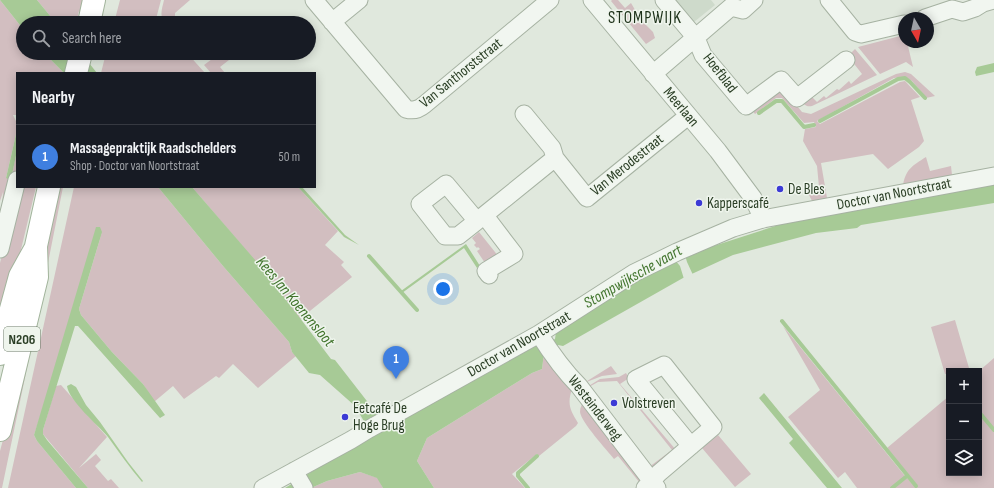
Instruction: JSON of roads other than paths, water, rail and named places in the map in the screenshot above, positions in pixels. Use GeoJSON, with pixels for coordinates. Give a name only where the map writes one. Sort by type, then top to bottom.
{"type":"FeatureCollection","features":[{"type":"Feature","properties":{"kind":"main road"},"geometry":{"type":"LineString","coordinates":[[90,16],[94,0]]}},
{"type":"Feature","properties":{"kind":"main road"},"geometry":{"type":"LineString","coordinates":[[76,72],[79,60]]}},
{"type":"Feature","properties":{"kind":"main road","name":"N206"},"geometry":{"type":"LineString","coordinates":[[0,430],[37,277],[36,246],[49,188]]}},
{"type":"Feature","properties":{"kind":"main road","name":"N206"},"geometry":{"type":"LineString","coordinates":[[0,354],[20,276],[36,246]]}},
{"type":"Feature","properties":{"kind":"street","name":"Van Santhorststraat"},"geometry":{"type":"LineString","coordinates":[[314,0],[406,109],[412,111],[424,106],[550,0]]}},
{"type":"Feature","properties":{"kind":"street"},"geometry":{"type":"LineString","coordinates":[[332,22],[359,0]]}},
{"type":"Feature","properties":{"kind":"street","name":"Meerlaan"},"geometry":{"type":"LineString","coordinates":[[592,0],[718,151],[753,198],[763,219]]}},
{"type":"Feature","properties":{"kind":"street","name":"Hoefblad"},"geometry":{"type":"LineString","coordinates":[[664,0],[696,38],[703,55],[746,108],[781,80],[797,98],[846,60]]}},
{"type":"Feature","properties":{"kind":"street","name":"Hoefblad"},"geometry":{"type":"LineString","coordinates":[[653,74],[731,7],[743,10],[754,0]]}},
{"type":"Feature","properties":{"kind":"street"},"geometry":{"type":"LineString","coordinates":[[829,0],[855,32],[861,34],[898,25]]}},
{"type":"Feature","properties":{"kind":"street"},"geometry":{"type":"LineString","coordinates":[[934,15],[952,9],[963,12],[994,0]]}},
{"type":"Feature","properties":{"kind":"street","name":"Van Merodestraat"},"geometry":{"type":"LineString","coordinates":[[524,114],[552,148],[555,158],[587,198],[688,116]]}},
{"type":"Feature","properties":{"kind":"street"},"geometry":{"type":"LineString","coordinates":[[489,275],[486,271],[514,254],[481,219],[555,158]]}},
{"type":"Feature","properties":{"kind":"street","name":"Doctor van Noortstraat"},"geometry":{"type":"LineString","coordinates":[[263,488],[299,479],[351,440],[374,426],[544,343],[634,273],[677,252],[726,231],[763,219],[994,176]]}},
{"type":"Feature","properties":{"kind":"street"},"geometry":{"type":"LineString","coordinates":[[0,249],[16,184]]}},
{"type":"Feature","properties":{"kind":"street","name":"Westeinderweg"},"geometry":{"type":"LineString","coordinates":[[544,343],[569,376],[579,386],[651,486],[658,473],[691,446],[714,427],[664,365],[636,379],[691,446]]}},
{"type":"Feature","properties":{"kind":"waterway"},"geometry":{"type":"LineString","coordinates":[[820,121],[898,79],[905,78],[925,98]]}},
{"type":"Feature","properties":{"kind":"waterway"},"geometry":{"type":"LineString","coordinates":[[759,113],[776,101],[782,101],[804,127],[814,125]]}},
{"type":"Feature","properties":{"kind":"waterway"},"geometry":{"type":"LineString","coordinates":[[369,256],[417,310]]}},
{"type":"Feature","properties":{"kind":"waterway"},"geometry":{"type":"LineString","coordinates":[[782,321],[916,486]]}},
{"type":"Feature","properties":{"kind":"waterway"},"geometry":{"type":"LineString","coordinates":[[982,416],[994,430]]}},
{"type":"Feature","properties":{"kind":"waterway"},"geometry":{"type":"LineString","coordinates":[[528,488],[518,476],[518,473],[537,456]]}},
{"type":"Feature","properties":{"kind":"waterway"},"geometry":{"type":"LineString","coordinates":[[892,488],[907,476]]}},
{"type":"Feature","properties":{"kind":"place","name":"De Bles"},"geometry":{"type":"Point","coordinates":[780,189]}},
{"type":"Feature","properties":{"kind":"place","name":"Kapperscafé"},"geometry":{"type":"Point","coordinates":[699,203]}},
{"type":"Feature","properties":{"kind":"place","name":"Massagepraktijk Raadschelders"},"geometry":{"type":"Point","coordinates":[396,379]}},
{"type":"Feature","properties":{"kind":"place","name":"Volstreven"},"geometry":{"type":"Point","coordinates":[614,403]}},
{"type":"Feature","properties":{"kind":"place","name":"Eetcafé De Hoge Brug"},"geometry":{"type":"Point","coordinates":[345,417]}},
{"type":"Feature","properties":{"kind":"district","name":"STOMPWIJK"},"geometry":{"type":"Point","coordinates":[645,18]}},
{"type":"Feature","properties":{"kind":"water label","name":"Stompwijksche vaart"},"geometry":{"type":"Point","coordinates":[633,277]}},
{"type":"Feature","properties":{"kind":"water label","name":"Kees Jan Koenensloot"},"geometry":{"type":"Point","coordinates":[295,302]}}]}
